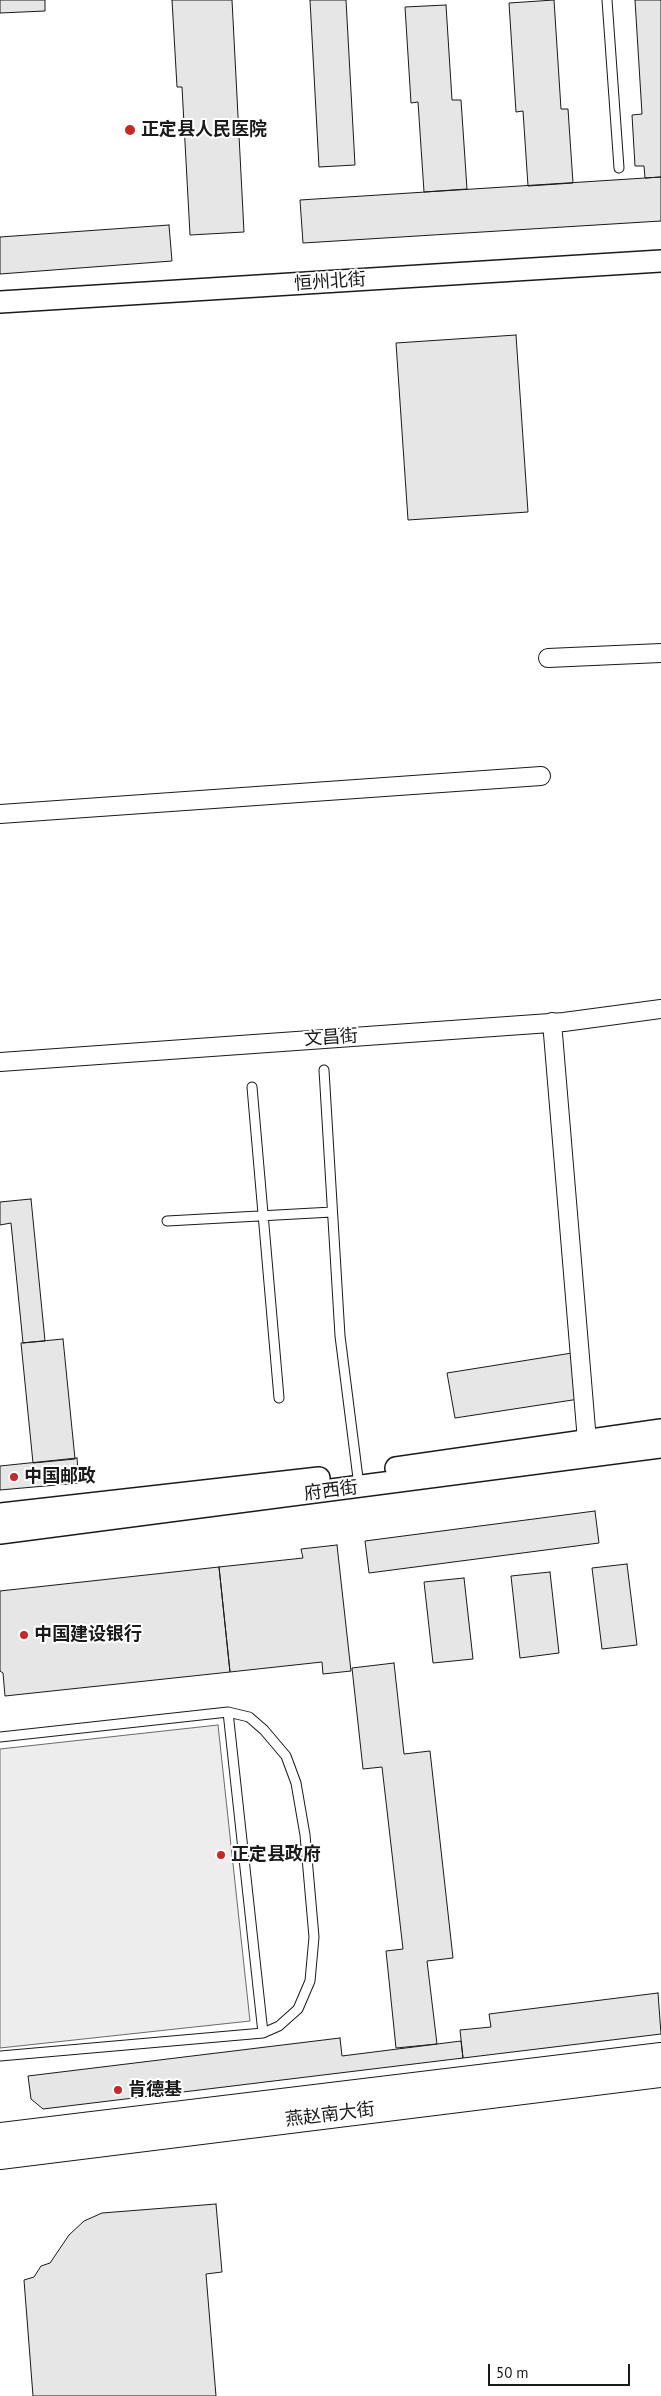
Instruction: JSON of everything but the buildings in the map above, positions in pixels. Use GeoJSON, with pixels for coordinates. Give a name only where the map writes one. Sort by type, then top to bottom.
{"type":"FeatureCollection","features":[{"type":"Feature","properties":{"kind":"main road"},"geometry":{"type":"LineString","coordinates":[[0,2135],[661,2055]]}},
{"type":"Feature","properties":{"kind":"main road","name":"燕赵南大街"},"geometry":{"type":"LineString","coordinates":[[0,2157],[661,2074]]}},
{"type":"Feature","properties":{"kind":"street","name":"恒州北街"},"geometry":{"type":"LineString","coordinates":[[0,302],[661,261]]}},
{"type":"Feature","properties":{"kind":"street"},"geometry":{"type":"LineString","coordinates":[[548,658],[661,653]]}},
{"type":"Feature","properties":{"kind":"street"},"geometry":{"type":"LineString","coordinates":[[0,814],[540,776]]}},
{"type":"Feature","properties":{"kind":"street","name":"文昌街"},"geometry":{"type":"LineString","coordinates":[[0,1062],[552,1022],[661,1009]]}},
{"type":"Feature","properties":{"kind":"street"},"geometry":{"type":"LineString","coordinates":[[552,1022],[588,1448],[661,1430]]}},
{"type":"Feature","properties":{"kind":"street","name":"府西街"},"geometry":{"type":"LineString","coordinates":[[0,1533],[588,1448],[661,1448]]}},
{"type":"Feature","properties":{"kind":"street"},"geometry":{"type":"LineString","coordinates":[[0,1514],[358,1480]]}},
{"type":"Feature","properties":{"kind":"lane"},"geometry":{"type":"LineString","coordinates":[[607,0],[619,168]]}},
{"type":"Feature","properties":{"kind":"lane"},"geometry":{"type":"LineString","coordinates":[[324,1070],[340,1336],[358,1480]]}},
{"type":"Feature","properties":{"kind":"lane"},"geometry":{"type":"LineString","coordinates":[[252,1086],[279,1398]]}},
{"type":"Feature","properties":{"kind":"lane"},"geometry":{"type":"LineString","coordinates":[[167,1221],[332,1212]]}},
{"type":"Feature","properties":{"kind":"lane"},"geometry":{"type":"LineString","coordinates":[[0,1737],[228,1712],[249,1718],[286,1756],[296,1783],[305,1835],[314,1937],[310,1981],[298,2009],[280,2026],[263,2033],[0,2056]]}},
{"type":"Feature","properties":{"kind":"lane"},"geometry":{"type":"LineString","coordinates":[[228,1712],[263,2033]]}},
{"type":"Feature","properties":{"kind":"shaded area"},"geometry":{"type":"Polygon","coordinates":[[[218,1725],[250,2021],[0,2048],[0,1749],[218,1725]]]}},
{"type":"Feature","properties":{"kind":"place","name":"正定县人民医院"},"geometry":{"type":"Point","coordinates":[130,130]}},
{"type":"Feature","properties":{"kind":"place","name":"中国邮政"},"geometry":{"type":"Point","coordinates":[14,1477]}},
{"type":"Feature","properties":{"kind":"place","name":"中国建设银行"},"geometry":{"type":"Point","coordinates":[24,1635]}},
{"type":"Feature","properties":{"kind":"place","name":"正定县政府"},"geometry":{"type":"Point","coordinates":[221,1855]}},
{"type":"Feature","properties":{"kind":"place","name":"肯德基"},"geometry":{"type":"Point","coordinates":[118,2090]}}]}
